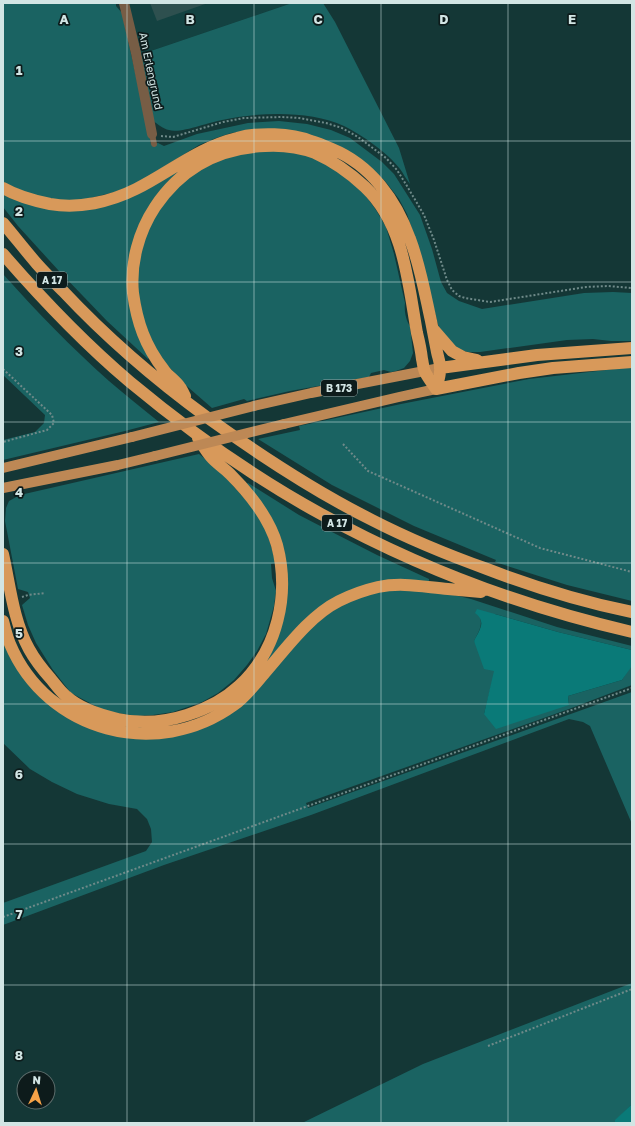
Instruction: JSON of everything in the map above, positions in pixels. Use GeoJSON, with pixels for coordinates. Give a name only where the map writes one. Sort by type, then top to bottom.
{"type":"FeatureCollection","features":[{"type":"Feature","properties":{"kind":"highway"},"geometry":{"type":"LineString","coordinates":[[3,188],[43,203],[58,205],[96,203],[137,188],[195,154],[217,144],[238,137],[287,135],[310,140],[337,151],[360,165],[380,185],[396,206],[405,226],[416,254],[440,368],[436,389]]}},
{"type":"Feature","properties":{"kind":"highway"},"geometry":{"type":"LineString","coordinates":[[189,404],[180,387],[165,371],[155,357],[142,334],[133,291],[136,250],[151,213],[163,195],[182,176],[213,157],[226,152],[252,147],[287,146],[314,153],[351,174],[366,188],[385,212],[395,232],[402,257],[425,371],[436,389]]}},
{"type":"Feature","properties":{"kind":"highway","name":"A 17"},"geometry":{"type":"LineString","coordinates":[[3,223],[38,265],[80,309],[139,364],[189,404],[254,451],[294,477],[374,522],[468,562],[587,602],[632,612]]}},
{"type":"Feature","properties":{"kind":"highway","name":"A 17"},"geometry":{"type":"LineString","coordinates":[[3,254],[56,312],[129,381],[193,431],[245,468],[320,514],[408,557],[494,593],[576,618],[632,632]]}},
{"type":"Feature","properties":{"kind":"highway"},"geometry":{"type":"LineString","coordinates":[[432,328],[452,351],[463,357],[484,362]]}},
{"type":"Feature","properties":{"kind":"highway","name":"B 173"},"geometry":{"type":"LineString","coordinates":[[440,368],[537,355],[632,348]]}},
{"type":"Feature","properties":{"kind":"highway","name":"B 173"},"geometry":{"type":"LineString","coordinates":[[436,389],[546,369],[632,362]]}},
{"type":"Feature","properties":{"kind":"highway"},"geometry":{"type":"LineString","coordinates":[[3,554],[16,614],[22,633],[39,665],[66,697],[95,713],[143,722],[178,718],[207,707],[223,698],[240,686],[262,657],[271,640],[280,612],[282,569],[276,544],[268,523],[257,505],[248,493],[211,457],[193,431]]}},
{"type":"Feature","properties":{"kind":"highway"},"geometry":{"type":"LineString","coordinates":[[3,621],[10,644],[20,663],[44,693],[60,707],[79,719],[97,726],[116,731],[147,734],[185,728],[220,714],[234,705],[249,692],[294,639],[310,623],[337,602],[352,595],[378,587],[392,585],[408,585],[494,593]]}},
{"type":"Feature","properties":{"kind":"main road","name":"B 173"},"geometry":{"type":"LineString","coordinates":[[3,468],[291,397],[440,368]]}},
{"type":"Feature","properties":{"kind":"main road","name":"B 173"},"geometry":{"type":"LineString","coordinates":[[3,488],[118,465],[399,396],[436,389]]}},
{"type":"Feature","properties":{"kind":"street","name":"Am Erlengrund"},"geometry":{"type":"LineString","coordinates":[[124,3],[136,53],[153,139]]}},
{"type":"Feature","properties":{"kind":"path"},"geometry":{"type":"LineString","coordinates":[[3,369],[52,415],[54,423],[47,430],[3,442]]}},
{"type":"Feature","properties":{"kind":"path"},"geometry":{"type":"LineString","coordinates":[[343,444],[368,471],[540,548],[632,572]]}},
{"type":"Feature","properties":{"kind":"path"},"geometry":{"type":"LineString","coordinates":[[13,600],[28,595],[45,593]]}},
{"type":"Feature","properties":{"kind":"path"},"geometry":{"type":"LineString","coordinates":[[3,917],[632,688]]}},
{"type":"Feature","properties":{"kind":"path"},"geometry":{"type":"LineString","coordinates":[[488,1046],[632,990]]}},
{"type":"Feature","properties":{"kind":"shaded area"},"geometry":{"type":"Polygon","coordinates":[[[3,3],[116,3],[116,6],[122,13],[151,144],[158,143],[164,146],[197,134],[248,123],[279,121],[307,124],[331,130],[350,138],[382,162],[394,174],[420,215],[432,249],[441,282],[447,293],[459,301],[482,309],[584,293],[632,293],[632,341],[593,339],[567,340],[480,352],[460,350],[443,337],[438,325],[420,253],[407,214],[399,199],[385,181],[363,161],[254,130],[231,133],[216,138],[199,145],[134,184],[115,192],[86,199],[75,201],[58,200],[31,195],[3,182],[3,3]]]}},
{"type":"Feature","properties":{"kind":"shaded area"},"geometry":{"type":"Polygon","coordinates":[[[128,3],[292,3],[139,55],[128,3]]]}},
{"type":"Feature","properties":{"kind":"shaded area"},"geometry":{"type":"Polygon","coordinates":[[[292,3],[323,3],[335,22],[399,148],[410,184],[395,163],[359,134],[344,126],[316,117],[284,114],[251,115],[174,131],[165,129],[153,121],[139,55],[292,3]]]}},
{"type":"Feature","properties":{"kind":"shaded area"},"geometry":{"type":"Polygon","coordinates":[[[253,151],[286,151],[313,157],[330,165],[364,193],[376,210],[386,227],[394,254],[405,303],[407,321],[410,326],[413,353],[410,361],[404,368],[391,372],[384,370],[371,373],[369,377],[290,391],[247,401],[244,399],[212,408],[181,381],[153,348],[138,304],[137,265],[149,226],[168,196],[185,179],[216,160],[253,151]]]}},
{"type":"Feature","properties":{"kind":"shaded area"},"geometry":{"type":"Polygon","coordinates":[[[199,157],[179,173],[131,249],[148,359],[107,321],[18,226],[3,207],[3,193],[76,210],[199,157]]]}},
{"type":"Feature","properties":{"kind":"shaded area"},"geometry":{"type":"Polygon","coordinates":[[[3,274],[81,356],[159,422],[3,460],[3,440],[35,432],[44,423],[45,415],[3,375],[3,274]]]}},
{"type":"Feature","properties":{"kind":"shaded area"},"geometry":{"type":"Polygon","coordinates":[[[632,367],[632,601],[567,585],[495,562],[496,560],[414,526],[332,485],[258,439],[300,430],[299,426],[529,379],[632,367]]]}},
{"type":"Feature","properties":{"kind":"shaded area"},"geometry":{"type":"Polygon","coordinates":[[[199,454],[218,469],[253,508],[267,532],[276,563],[271,564],[272,578],[276,591],[274,606],[266,634],[257,651],[234,680],[218,693],[202,702],[173,712],[153,715],[137,716],[105,711],[71,693],[53,670],[36,643],[28,625],[22,605],[30,598],[28,592],[18,589],[5,521],[6,508],[9,501],[20,495],[199,454]]]}},
{"type":"Feature","properties":{"kind":"shaded area"},"geometry":{"type":"Polygon","coordinates":[[[248,483],[299,515],[377,555],[429,579],[429,581],[349,591],[264,666],[287,576],[246,484],[248,483]]]}},
{"type":"Feature","properties":{"kind":"shaded area"},"geometry":{"type":"Polygon","coordinates":[[[393,589],[450,594],[471,599],[557,627],[632,646],[632,650],[558,632],[495,614],[480,617],[480,626],[474,641],[495,671],[484,714],[569,704],[568,696],[622,680],[631,666],[632,685],[306,803],[308,808],[632,692],[632,824],[590,726],[583,722],[569,719],[311,815],[164,865],[3,925],[3,903],[146,851],[152,842],[151,829],[147,819],[137,809],[109,804],[77,794],[52,782],[30,769],[3,743],[3,640],[42,697],[188,732],[314,625],[339,606],[366,595],[393,589]]]}},
{"type":"Feature","properties":{"kind":"shaded area"},"geometry":{"type":"Polygon","coordinates":[[[477,609],[558,632],[632,650],[632,666],[622,680],[568,696],[569,705],[496,729],[484,714],[494,671],[484,669],[474,641],[481,626],[481,620],[475,613],[477,609]]]}},
{"type":"Feature","properties":{"kind":"shaded area"},"geometry":{"type":"Polygon","coordinates":[[[632,983],[632,1104],[616,1120],[615,1123],[302,1123],[423,1064],[632,983]]]}},
{"type":"Feature","properties":{"kind":"shaded area"},"geometry":{"type":"Polygon","coordinates":[[[632,1104],[632,1123],[615,1123],[615,1120],[632,1104]]]}},
{"type":"Feature","properties":{"kind":"building"},"geometry":{"type":"Polygon","coordinates":[[[150,3],[208,3],[157,21],[150,3]]]}}]}
